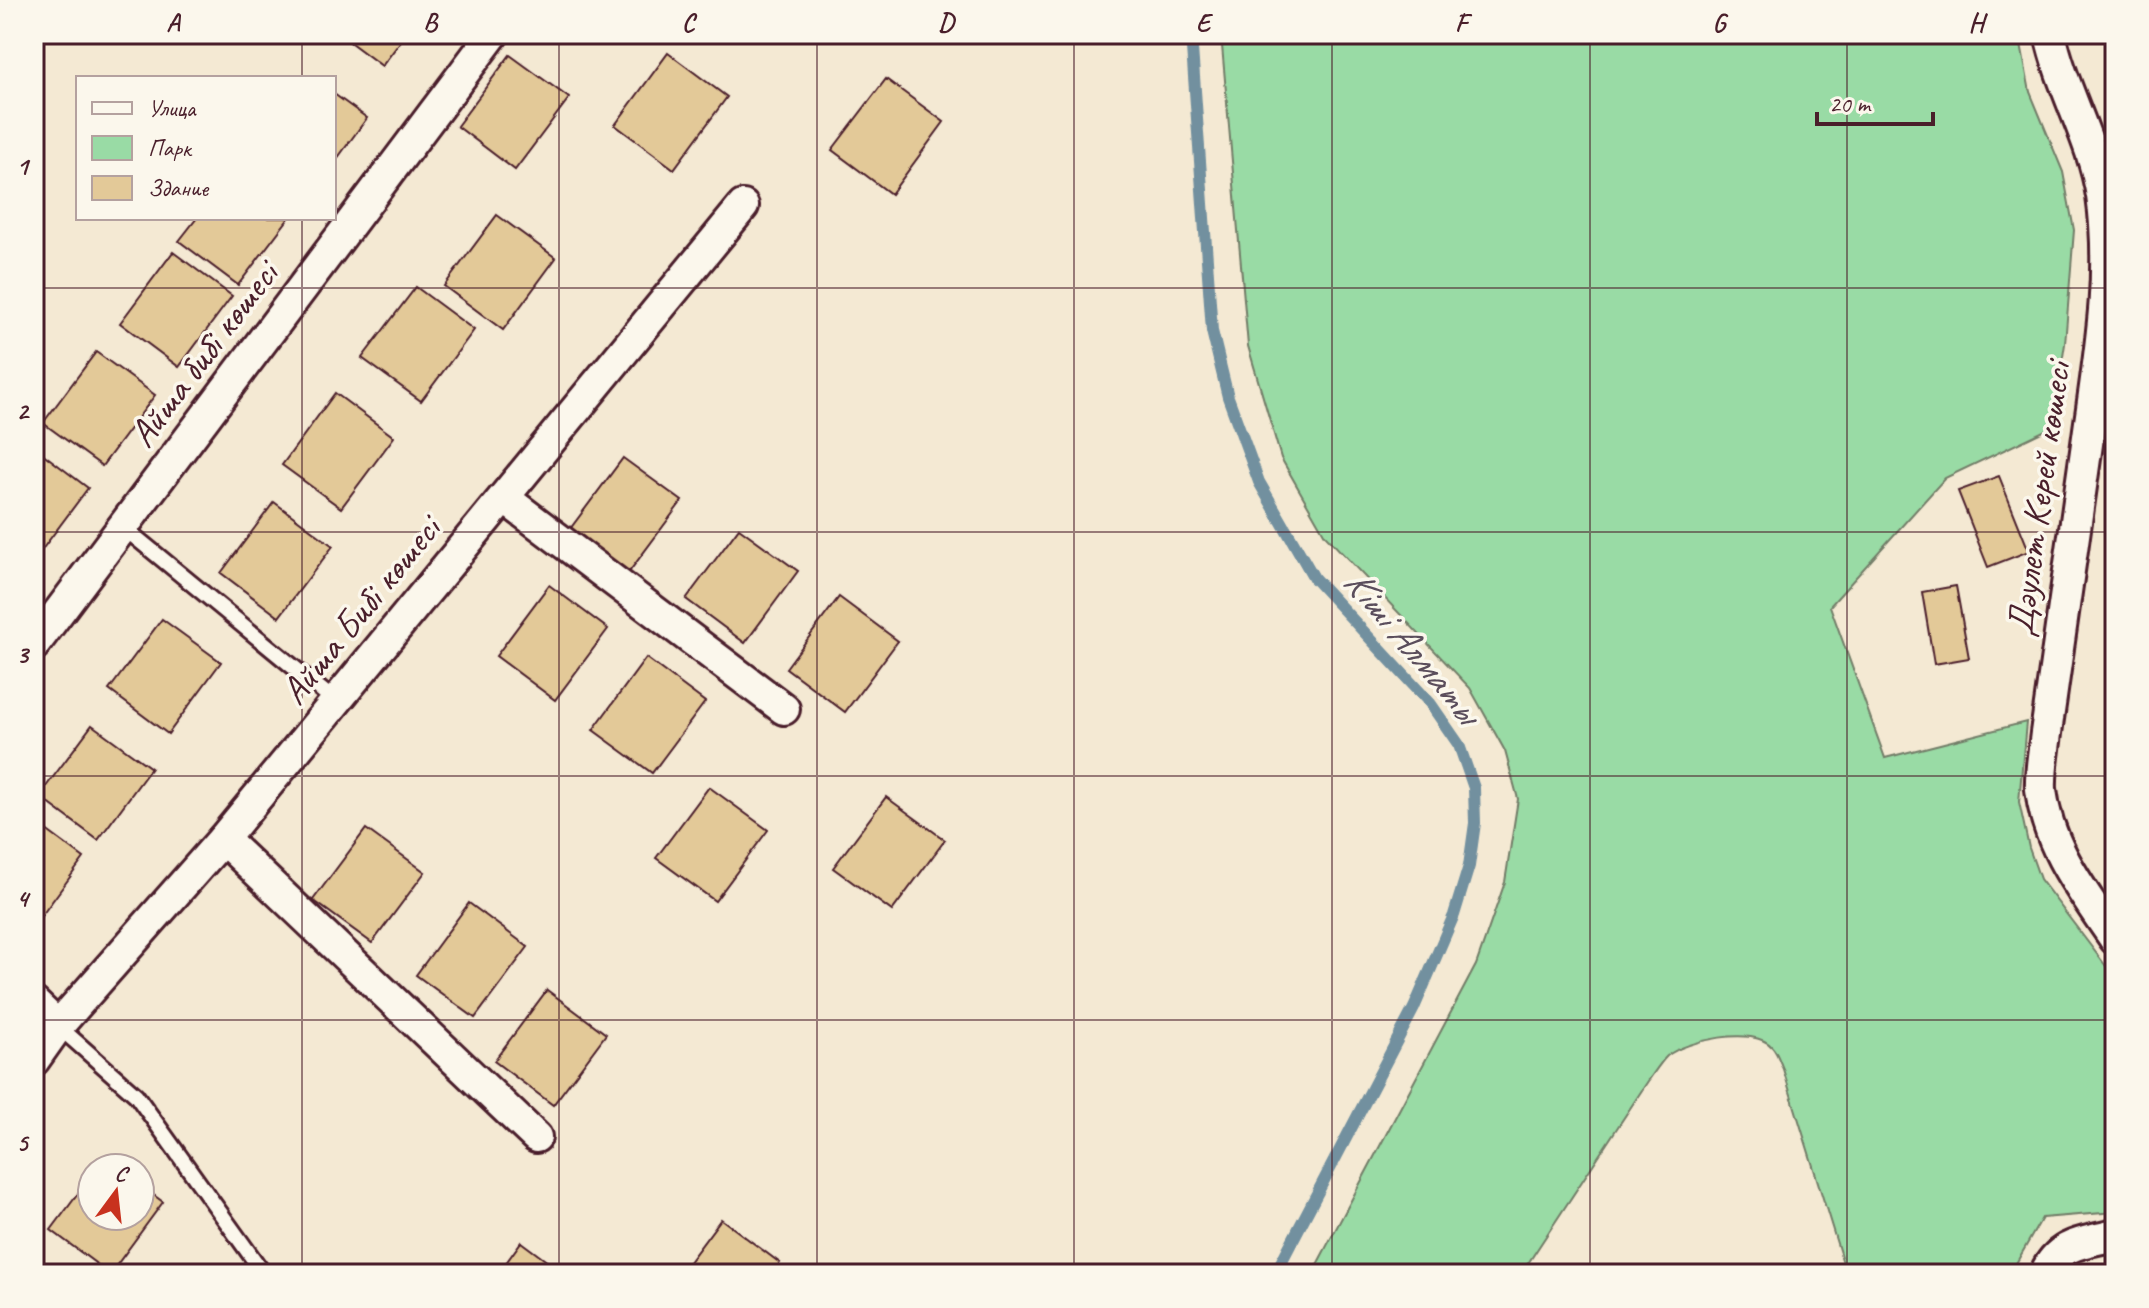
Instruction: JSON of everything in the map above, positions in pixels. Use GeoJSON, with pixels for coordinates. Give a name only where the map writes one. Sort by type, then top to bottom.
{"type":"FeatureCollection","features":[{"type":"Feature","properties":{"kind":"street","name":"Айша бибі көшесі"},"geometry":{"type":"LineString","coordinates":[[34,645],[493,34]]}},
{"type":"Feature","properties":{"kind":"street","name":"Дәулет Керей көшесі"},"geometry":{"type":"LineString","coordinates":[[2053,46],[2089,144],[2102,194],[2106,234],[2105,312],[2041,788],[2050,831],[2076,882],[2115,939]]}},
{"type":"Feature","properties":{"kind":"street","name":"Айша Бибі көшесі"},"geometry":{"type":"LineString","coordinates":[[34,1060],[58,1026],[223,839],[743,206]]}},
{"type":"Feature","properties":{"kind":"street"},"geometry":{"type":"LineString","coordinates":[[504,498],[784,709]]}},
{"type":"Feature","properties":{"kind":"street"},"geometry":{"type":"LineString","coordinates":[[223,839],[536,1137]]}},
{"type":"Feature","properties":{"kind":"street"},"geometry":{"type":"LineString","coordinates":[[34,1003],[58,1026]]}},
{"type":"Feature","properties":{"kind":"street"},"geometry":{"type":"LineString","coordinates":[[2045,1274],[2052,1258],[2069,1247],[2115,1235]]}},
{"type":"Feature","properties":{"kind":"lane"},"geometry":{"type":"LineString","coordinates":[[123,527],[336,702]]}},
{"type":"Feature","properties":{"kind":"lane"},"geometry":{"type":"LineString","coordinates":[[58,1026],[136,1095],[264,1274]]}},
{"type":"Feature","properties":{"kind":"green space"},"geometry":{"type":"Polygon","coordinates":[[[1221,34],[1789,34],[1820,40],[1821,34],[2019,34],[2030,92],[2063,172],[2074,230],[2065,344],[2052,427],[1945,478],[1830,606],[1885,758],[2026,722],[2019,802],[2029,848],[2040,879],[2115,978],[2115,1212],[2042,1218],[2010,1274],[1834,1274],[1843,1263],[1780,1060],[1774,1049],[1763,1040],[1736,1036],[1689,1045],[1664,1059],[1521,1274],[1312,1274],[1476,965],[1505,882],[1518,799],[1505,751],[1470,688],[1325,535],[1281,458],[1248,346],[1221,34]]]}},
{"type":"Feature","properties":{"kind":"building"},"geometry":{"type":"Polygon","coordinates":[[[339,34],[406,34],[382,66],[339,34]]]}},
{"type":"Feature","properties":{"kind":"building"},"geometry":{"type":"Polygon","coordinates":[[[668,53],[727,97],[674,169],[615,125],[668,53]]]}},
{"type":"Feature","properties":{"kind":"building"},"geometry":{"type":"Polygon","coordinates":[[[510,55],[569,98],[515,170],[457,126],[510,55]]]}},
{"type":"Feature","properties":{"kind":"building"},"geometry":{"type":"Polygon","coordinates":[[[886,79],[944,122],[891,194],[832,150],[886,79]]]}},
{"type":"Feature","properties":{"kind":"building"},"geometry":{"type":"Polygon","coordinates":[[[336,95],[367,118],[336,160],[336,95]]]}},
{"type":"Feature","properties":{"kind":"building"},"geometry":{"type":"Polygon","coordinates":[[[497,215],[556,258],[503,330],[444,286],[497,215]]]}},
{"type":"Feature","properties":{"kind":"building"},"geometry":{"type":"Polygon","coordinates":[[[195,220],[287,220],[238,285],[179,241],[195,220]]]}},
{"type":"Feature","properties":{"kind":"building"},"geometry":{"type":"Polygon","coordinates":[[[173,252],[232,296],[179,367],[120,323],[173,252]]]}},
{"type":"Feature","properties":{"kind":"building"},"geometry":{"type":"Polygon","coordinates":[[[416,287],[474,330],[421,401],[362,358],[416,287]]]}},
{"type":"Feature","properties":{"kind":"building"},"geometry":{"type":"Polygon","coordinates":[[[96,352],[155,395],[102,466],[43,423],[96,352]]]}},
{"type":"Feature","properties":{"kind":"building"},"geometry":{"type":"Polygon","coordinates":[[[335,393],[394,437],[341,508],[282,465],[335,393]]]}},
{"type":"Feature","properties":{"kind":"building"},"geometry":{"type":"Polygon","coordinates":[[[34,447],[88,488],[35,559],[34,559],[34,447]]]}},
{"type":"Feature","properties":{"kind":"building"},"geometry":{"type":"Polygon","coordinates":[[[623,458],[682,501],[629,572],[570,529],[623,458]]]}},
{"type":"Feature","properties":{"kind":"building"},"geometry":{"type":"Polygon","coordinates":[[[1999,476],[2029,551],[1988,567],[1958,491],[1999,476]]]}},
{"type":"Feature","properties":{"kind":"building"},"geometry":{"type":"Polygon","coordinates":[[[274,502],[333,546],[279,617],[221,573],[274,502]]]}},
{"type":"Feature","properties":{"kind":"building"},"geometry":{"type":"Polygon","coordinates":[[[739,528],[798,571],[745,643],[686,599],[739,528]]]}},
{"type":"Feature","properties":{"kind":"building"},"geometry":{"type":"Polygon","coordinates":[[[549,585],[608,629],[555,700],[496,656],[549,585]]]}},
{"type":"Feature","properties":{"kind":"building"},"geometry":{"type":"Polygon","coordinates":[[[1956,586],[1969,658],[1934,664],[1922,592],[1956,586]]]}},
{"type":"Feature","properties":{"kind":"building"},"geometry":{"type":"Polygon","coordinates":[[[839,597],[898,641],[845,712],[786,668],[839,597]]]}},
{"type":"Feature","properties":{"kind":"building"},"geometry":{"type":"Polygon","coordinates":[[[162,619],[221,662],[168,734],[109,690],[162,619]]]}},
{"type":"Feature","properties":{"kind":"building"},"geometry":{"type":"Polygon","coordinates":[[[646,658],[705,702],[652,773],[593,730],[646,658]]]}},
{"type":"Feature","properties":{"kind":"building"},"geometry":{"type":"Polygon","coordinates":[[[92,725],[151,768],[98,840],[39,796],[92,725]]]}},
{"type":"Feature","properties":{"kind":"building"},"geometry":{"type":"Polygon","coordinates":[[[709,787],[768,830],[715,901],[656,858],[709,787]]]}},
{"type":"Feature","properties":{"kind":"building"},"geometry":{"type":"Polygon","coordinates":[[[886,797],[945,840],[892,911],[833,868],[886,797]]]}},
{"type":"Feature","properties":{"kind":"building"},"geometry":{"type":"Polygon","coordinates":[[[34,821],[84,858],[34,926],[34,821]]]}},
{"type":"Feature","properties":{"kind":"building"},"geometry":{"type":"Polygon","coordinates":[[[366,829],[425,872],[372,943],[313,900],[366,829]]]}},
{"type":"Feature","properties":{"kind":"building"},"geometry":{"type":"Polygon","coordinates":[[[469,903],[528,947],[475,1018],[416,975],[469,903]]]}},
{"type":"Feature","properties":{"kind":"building"},"geometry":{"type":"Polygon","coordinates":[[[547,990],[606,1034],[553,1105],[494,1061],[547,990]]]}},
{"type":"Feature","properties":{"kind":"building"},"geometry":{"type":"Polygon","coordinates":[[[76,1196],[76,1232],[141,1232],[110,1274],[51,1230],[76,1196]]]}},
{"type":"Feature","properties":{"kind":"building"},"geometry":{"type":"Polygon","coordinates":[[[156,1197],[163,1202],[156,1212],[156,1197]]]}},
{"type":"Feature","properties":{"kind":"building"},"geometry":{"type":"Polygon","coordinates":[[[721,1219],[780,1263],[772,1274],[680,1274],[721,1219]]]}},
{"type":"Feature","properties":{"kind":"building"},"geometry":{"type":"Polygon","coordinates":[[[521,1242],[564,1274],[498,1274],[521,1242]]]}},
{"type":"Feature","properties":{"kind":"building"},"geometry":{"type":"Polygon","coordinates":[[[34,1264],[48,1274],[34,1274],[34,1264]]]}},
{"type":"Feature","properties":{"kind":"waterway","name":"Кіші Алматы"},"geometry":{"type":"LineString","coordinates":[[1191,34],[1212,331],[1228,397],[1259,482],[1314,578],[1430,703],[1459,745],[1474,788],[1475,823],[1469,866],[1454,915],[1414,1008],[1275,1274]]}}]}
